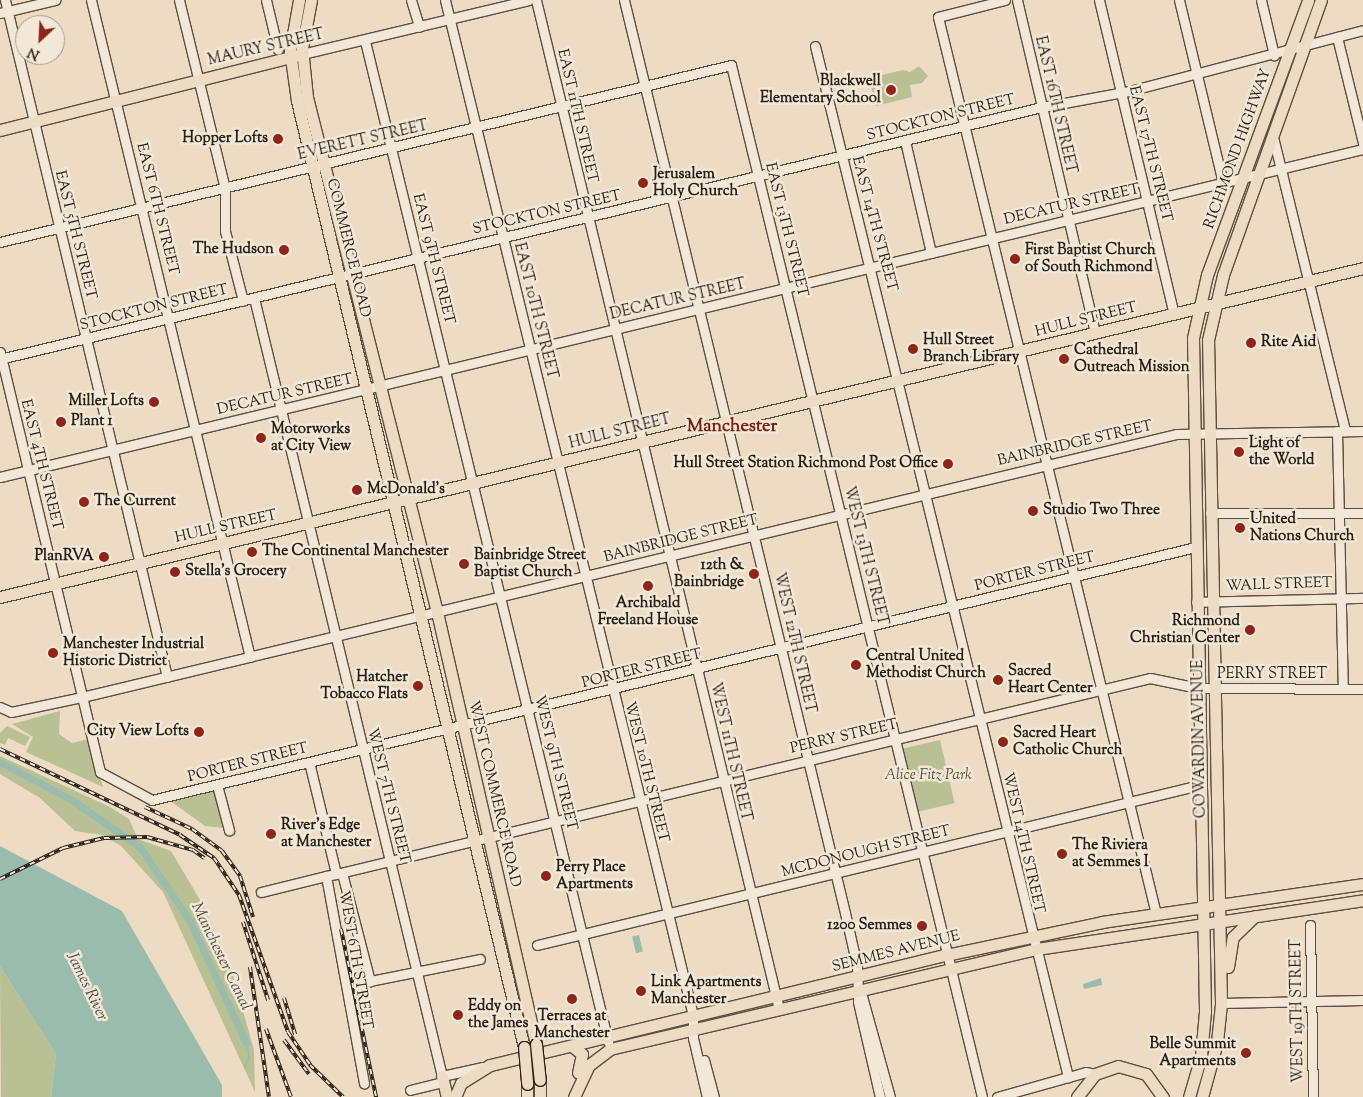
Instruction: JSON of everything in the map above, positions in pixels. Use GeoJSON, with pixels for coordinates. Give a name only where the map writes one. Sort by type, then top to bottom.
{"type":"FeatureCollection","features":[{"type":"Feature","properties":{"kind":"main road","name":"COMMERCE ROAD"},"geometry":{"type":"LineString","coordinates":[[299,0],[296,55],[318,165],[372,388],[394,502]]}},
{"type":"Feature","properties":{"kind":"main road","name":"COMMERCE ROAD"},"geometry":{"type":"LineString","coordinates":[[296,55],[311,0]]}},
{"type":"Feature","properties":{"kind":"main road","name":"RICHMOND HIGHWAY"},"geometry":{"type":"LineString","coordinates":[[1198,309],[1242,179],[1308,0]]}},
{"type":"Feature","properties":{"kind":"main road","name":"RICHMOND HIGHWAY"},"geometry":{"type":"LineString","coordinates":[[1215,304],[1321,0]]}},
{"type":"Feature","properties":{"kind":"main road","name":"MAURY STREET"},"geometry":{"type":"LineString","coordinates":[[3,127],[296,55]]}},
{"type":"Feature","properties":{"kind":"main road","name":"HULL STREET"},"geometry":{"type":"LineString","coordinates":[[0,597],[1363,268]]}},
{"type":"Feature","properties":{"kind":"main road","name":"COWARDIN AVENUE"},"geometry":{"type":"LineString","coordinates":[[1202,1097],[1219,1024],[1221,1003],[1208,431],[1208,348],[1215,304]]}},
{"type":"Feature","properties":{"kind":"main road","name":"COWARDIN AVENUE"},"geometry":{"type":"LineString","coordinates":[[1189,1097],[1201,1056],[1205,1011],[1192,350],[1198,309]]}},
{"type":"Feature","properties":{"kind":"main road","name":"COMMERCE ROAD"},"geometry":{"type":"LineString","coordinates":[[372,388],[405,500]]}},
{"type":"Feature","properties":{"kind":"main road","name":"WEST COMMERCE ROAD"},"geometry":{"type":"LineString","coordinates":[[405,500],[436,612],[536,1044],[540,1097]]}},
{"type":"Feature","properties":{"kind":"main road","name":"WEST COMMERCE ROAD"},"geometry":{"type":"LineString","coordinates":[[394,502],[477,840],[524,1047],[527,1097]]}},
{"type":"Feature","properties":{"kind":"main road","name":"SEMMES AVENUE"},"geometry":{"type":"LineString","coordinates":[[490,1065],[1031,936],[1156,914],[1363,884]]}},
{"type":"Feature","properties":{"kind":"main road","name":"SEMMES AVENUE"},"geometry":{"type":"LineString","coordinates":[[610,1049],[949,968],[1037,949],[1363,900]]}},
{"type":"Feature","properties":{"kind":"main road"},"geometry":{"type":"LineString","coordinates":[[1221,1003],[1228,982],[1231,940],[1255,916]]}},
{"type":"Feature","properties":{"kind":"main road"},"geometry":{"type":"LineString","coordinates":[[572,1046],[579,1048],[582,1059],[573,1097]]}},
{"type":"Feature","properties":{"kind":"main road"},"geometry":{"type":"LineString","coordinates":[[573,1097],[589,1064],[610,1049]]}},
{"type":"Feature","properties":{"kind":"main road"},"geometry":{"type":"LineString","coordinates":[[455,1097],[461,1082],[490,1065]]}},
{"type":"Feature","properties":{"kind":"main road"},"geometry":{"type":"LineString","coordinates":[[1077,1097],[1095,1074],[1113,1067],[1132,1068],[1151,1079],[1163,1097]]}},
{"type":"Feature","properties":{"kind":"main road"},"geometry":{"type":"LineString","coordinates":[[443,1079],[447,1097]]}},
{"type":"Feature","properties":{"kind":"street","name":"EAST 5TH STREET"},"geometry":{"type":"LineString","coordinates":[[5,0],[4,12],[33,120],[167,677]]}},
{"type":"Feature","properties":{"kind":"street"},"geometry":{"type":"LineString","coordinates":[[4,12],[54,0]]}},
{"type":"Feature","properties":{"kind":"street","name":"EAST 6TH STREET"},"geometry":{"type":"LineString","coordinates":[[91,0],[224,542]]}},
{"type":"Feature","properties":{"kind":"street"},"geometry":{"type":"LineString","coordinates":[[179,0],[225,188],[224,231],[243,301]]}},
{"type":"Feature","properties":{"kind":"street"},"geometry":{"type":"LineString","coordinates":[[266,0],[278,50]]}},
{"type":"Feature","properties":{"kind":"street"},"geometry":{"type":"LineString","coordinates":[[412,0],[419,28]]}},
{"type":"Feature","properties":{"kind":"street","name":"EAST 10TH STREET"},"geometry":{"type":"LineString","coordinates":[[445,0],[478,127],[557,463]]}},
{"type":"Feature","properties":{"kind":"street","name":"MAURY STREET"},"geometry":{"type":"LineString","coordinates":[[296,55],[365,41],[529,0]]}},
{"type":"Feature","properties":{"kind":"street","name":"EAST 11TH STREET"},"geometry":{"type":"LineString","coordinates":[[536,0],[587,218],[617,329],[643,442]]}},
{"type":"Feature","properties":{"kind":"street","name":"WEST 12TH STREET"},"geometry":{"type":"LineString","coordinates":[[624,0],[782,650],[835,873],[860,989],[890,1097]]}},
{"type":"Feature","properties":{"kind":"street"},"geometry":{"type":"LineString","coordinates":[[1004,0],[938,17],[994,238],[1156,914]]}},
{"type":"Feature","properties":{"kind":"street","name":"EAST 16TH STREET"},"geometry":{"type":"LineString","coordinates":[[1017,0],[1095,333]]}},
{"type":"Feature","properties":{"kind":"street","name":"EAST 17TH STREET"},"geometry":{"type":"LineString","coordinates":[[1099,0],[1174,314]]}},
{"type":"Feature","properties":{"kind":"street"},"geometry":{"type":"LineString","coordinates":[[1180,0],[1223,183]]}},
{"type":"Feature","properties":{"kind":"street"},"geometry":{"type":"LineString","coordinates":[[1261,0],[1274,55]]}},
{"type":"Feature","properties":{"kind":"street","name":"STOCKTON STREET"},"geometry":{"type":"LineString","coordinates":[[0,357],[86,339],[170,316],[243,301],[1042,108],[1197,74],[1290,51],[1306,44],[1363,30]]}},
{"type":"Feature","properties":{"kind":"street"},"geometry":{"type":"LineString","coordinates":[[1337,37],[1363,143]]}},
{"type":"Feature","properties":{"kind":"street","name":"EAST 9TH STREET"},"geometry":{"type":"LineString","coordinates":[[365,41],[473,483]]}},
{"type":"Feature","properties":{"kind":"street","name":"EAST 14TH STREET"},"geometry":{"type":"LineString","coordinates":[[815,46],[872,267],[898,381]]}},
{"type":"Feature","properties":{"kind":"street","name":"EVERETT STREET"},"geometry":{"type":"LineString","coordinates":[[0,242],[318,165],[392,149],[731,65]]}},
{"type":"Feature","properties":{"kind":"street","name":"EAST 13TH STREET"},"geometry":{"type":"LineString","coordinates":[[731,65],[813,401]]}},
{"type":"Feature","properties":{"kind":"street"},"geometry":{"type":"LineString","coordinates":[[1273,137],[1308,281],[1341,431],[1339,513],[1343,688]]}},
{"type":"Feature","properties":{"kind":"street"},"geometry":{"type":"LineString","coordinates":[[905,141],[931,253]]}},
{"type":"Feature","properties":{"kind":"street","name":"DECATUR STREET"},"geometry":{"type":"LineString","coordinates":[[0,477],[1363,149]]}},
{"type":"Feature","properties":{"kind":"street","name":"WEST 7TH STREET"},"geometry":{"type":"LineString","coordinates":[[254,298],[279,410],[309,522],[443,1079]]}},
{"type":"Feature","properties":{"kind":"street","name":"EAST 4TH STREET"},"geometry":{"type":"LineString","coordinates":[[0,357],[29,470],[100,772]]}},
{"type":"Feature","properties":{"kind":"street","name":"WEST 14TH STREET"},"geometry":{"type":"LineString","coordinates":[[898,381],[1031,936],[1037,949],[1068,1076]]}},
{"type":"Feature","properties":{"kind":"street","name":"WEST 13TH STREET"},"geometry":{"type":"LineString","coordinates":[[813,401],[949,968],[982,1097]]}},
{"type":"Feature","properties":{"kind":"street","name":"BAINBRIDGE STREET"},"geometry":{"type":"LineString","coordinates":[[0,706],[11,712],[82,697],[1047,464],[1193,432],[1363,431]]}},
{"type":"Feature","properties":{"kind":"street","name":"WEST 11TH STREET"},"geometry":{"type":"LineString","coordinates":[[643,442],[723,780],[780,1009]]}},
{"type":"Feature","properties":{"kind":"street","name":"WEST 10TH STREET"},"geometry":{"type":"LineString","coordinates":[[557,463],[638,800],[693,1016],[707,1097]]}},
{"type":"Feature","properties":{"kind":"street","name":"WEST 9TH STREET"},"geometry":{"type":"LineString","coordinates":[[473,483],[610,1049]]}},
{"type":"Feature","properties":{"kind":"street"},"geometry":{"type":"LineString","coordinates":[[1210,513],[1363,513]]}},
{"type":"Feature","properties":{"kind":"street"},"geometry":{"type":"LineString","coordinates":[[224,542],[250,657]]}},
{"type":"Feature","properties":{"kind":"street","name":"PORTER STREET"},"geometry":{"type":"LineString","coordinates":[[100,772],[152,800],[461,724],[529,710],[782,650],[1195,547]]}},
{"type":"Feature","properties":{"kind":"street","name":"WALL STREET"},"geometry":{"type":"LineString","coordinates":[[1196,602],[1341,597],[1363,598]]}},
{"type":"Feature","properties":{"kind":"street","name":"PERRY STREET"},"geometry":{"type":"LineString","coordinates":[[339,873],[1158,677],[1198,688],[1214,689],[1363,688]]}},
{"type":"Feature","properties":{"kind":"street","name":"WEST 6TH STREET"},"geometry":{"type":"LineString","coordinates":[[309,762],[339,873],[326,876],[364,1084]]}},
{"type":"Feature","properties":{"kind":"street"},"geometry":{"type":"LineString","coordinates":[[217,785],[229,830]]}},
{"type":"Feature","properties":{"kind":"street","name":"MCDONOUGH STREET"},"geometry":{"type":"LineString","coordinates":[[537,944],[667,915],[1200,785]]}},
{"type":"Feature","properties":{"kind":"street"},"geometry":{"type":"LineString","coordinates":[[339,873],[367,980],[376,983],[480,959]]}},
{"type":"Feature","properties":{"kind":"street"},"geometry":{"type":"LineString","coordinates":[[261,892],[326,876]]}},
{"type":"Feature","properties":{"kind":"street","name":"WEST 19TH STREET"},"geometry":{"type":"LineString","coordinates":[[1310,925],[1314,1097]]}},
{"type":"Feature","properties":{"kind":"street","name":"WEST 12TH STREET"},"geometry":{"type":"LineString","coordinates":[[860,989],[858,1002],[880,1097]]}},
{"type":"Feature","properties":{"kind":"street"},"geometry":{"type":"LineString","coordinates":[[1221,1003],[1363,1000]]}},
{"type":"Feature","properties":{"kind":"street","name":"WEST 10TH STREET"},"geometry":{"type":"LineString","coordinates":[[694,1029],[714,1097]]}},
{"type":"Feature","properties":{"kind":"street","name":"SEMMES AVENUE"},"geometry":{"type":"LineString","coordinates":[[410,1090],[490,1065]]}},
{"type":"Feature","properties":{"kind":"street"},"geometry":{"type":"LineString","coordinates":[[997,1097],[1068,1076],[1095,1074]]}},
{"type":"Feature","properties":{"kind":"green space"},"geometry":{"type":"Polygon","coordinates":[[[919,66],[928,76],[922,83],[910,85],[912,97],[876,106],[869,78],[903,70],[910,72],[919,66]]]}},
{"type":"Feature","properties":{"kind":"green space"},"geometry":{"type":"Polygon","coordinates":[[[60,711],[59,734],[72,743],[88,739],[103,787],[26,752],[33,737],[12,724],[60,711]]]}},
{"type":"Feature","properties":{"kind":"green space"},"geometry":{"type":"Polygon","coordinates":[[[7,726],[30,737],[25,746],[8,738],[5,745],[0,743],[0,733],[7,726]]]}},
{"type":"Feature","properties":{"kind":"green space","name":"Alice Fitz Park"},"geometry":{"type":"Polygon","coordinates":[[[940,740],[955,803],[917,812],[902,749],[940,740]]]}},
{"type":"Feature","properties":{"kind":"green space"},"geometry":{"type":"Polygon","coordinates":[[[0,756],[110,807],[129,819],[138,839],[171,851],[203,905],[231,969],[254,1050],[255,1092],[163,892],[121,846],[102,835],[75,831],[40,798],[0,774],[0,756]]]}},
{"type":"Feature","properties":{"kind":"green space"},"geometry":{"type":"Polygon","coordinates":[[[214,790],[224,828],[205,826],[169,800],[214,790]]]}},
{"type":"Feature","properties":{"kind":"green space"},"geometry":{"type":"Polygon","coordinates":[[[0,966],[56,1054],[51,1097],[1,1097],[0,966]]]}},
{"type":"Feature","properties":{"kind":"water","name":"James River"},"geometry":{"type":"Polygon","coordinates":[[[0,846],[122,911],[222,1085],[222,1097],[51,1097],[56,1054],[0,966],[0,846]]]}},
{"type":"Feature","properties":{"kind":"water"},"geometry":{"type":"Polygon","coordinates":[[[639,935],[643,952],[636,953],[632,937],[639,935]]]}},
{"type":"Feature","properties":{"kind":"water"},"geometry":{"type":"Polygon","coordinates":[[[1101,978],[1102,985],[1084,989],[1083,984],[1101,978]]]}},
{"type":"Feature","properties":{"kind":"waterway","name":"Manchester Canal"},"geometry":{"type":"LineString","coordinates":[[0,762],[72,800],[140,847],[190,921],[246,1043]]}},
{"type":"Feature","properties":{"kind":"waterway"},"geometry":{"type":"LineString","coordinates":[[245,1067],[249,1058],[246,1043]]}},
{"type":"Feature","properties":{"kind":"railway"},"geometry":{"type":"LineString","coordinates":[[0,749],[180,835],[214,858],[239,895],[288,1032],[310,1065],[343,1097]]}},
{"type":"Feature","properties":{"kind":"railway"},"geometry":{"type":"LineString","coordinates":[[145,807],[192,829],[222,851],[240,876],[253,917]]}},
{"type":"Feature","properties":{"kind":"railway"},"geometry":{"type":"LineString","coordinates":[[0,879],[63,848],[104,838],[147,837],[193,850],[204,858]]}},
{"type":"Feature","properties":{"kind":"railway"},"geometry":{"type":"LineString","coordinates":[[243,922],[268,1000]]}},
{"type":"Feature","properties":{"kind":"railway"},"geometry":{"type":"LineString","coordinates":[[341,929],[376,1097]]}},
{"type":"Feature","properties":{"kind":"railway"},"geometry":{"type":"LineString","coordinates":[[250,967],[269,1097]]}},
{"type":"Feature","properties":{"kind":"railway"},"geometry":{"type":"LineString","coordinates":[[284,998],[295,1034]]}},
{"type":"Feature","properties":{"kind":"railway"},"geometry":{"type":"LineString","coordinates":[[266,1029],[291,1097]]}},
{"type":"Feature","properties":{"kind":"railway"},"geometry":{"type":"LineString","coordinates":[[284,1040],[309,1074]]}},
{"type":"Feature","properties":{"kind":"place","name":"Blackwell Elementary School"},"geometry":{"type":"Point","coordinates":[891,90]}},
{"type":"Feature","properties":{"kind":"place","name":"Hopper Lofts"},"geometry":{"type":"Point","coordinates":[278,139]}},
{"type":"Feature","properties":{"kind":"place","name":"Jerusalem Holy Church"},"geometry":{"type":"Point","coordinates":[643,183]}},
{"type":"Feature","properties":{"kind":"place","name":"The Hudson"},"geometry":{"type":"Point","coordinates":[284,250]}},
{"type":"Feature","properties":{"kind":"place","name":"First Baptist Church of South Richmond"},"geometry":{"type":"Point","coordinates":[1015,259]}},
{"type":"Feature","properties":{"kind":"place","name":"Rite Aid"},"geometry":{"type":"Point","coordinates":[1251,343]}},
{"type":"Feature","properties":{"kind":"place","name":"Hull Street Branch Library"},"geometry":{"type":"Point","coordinates":[913,349]}},
{"type":"Feature","properties":{"kind":"place","name":"Cathedral Outreach Mission"},"geometry":{"type":"Point","coordinates":[1064,359]}},
{"type":"Feature","properties":{"kind":"place","name":"Miller Lofts"},"geometry":{"type":"Point","coordinates":[154,402]}},
{"type":"Feature","properties":{"kind":"place","name":"Plant 1"},"geometry":{"type":"Point","coordinates":[61,422]}},
{"type":"Feature","properties":{"kind":"place","name":"Motorworks at City View"},"geometry":{"type":"Point","coordinates":[261,438]}},
{"type":"Feature","properties":{"kind":"place","name":"Light of the World"},"geometry":{"type":"Point","coordinates":[1239,452]}},
{"type":"Feature","properties":{"kind":"place","name":"Hull Street Station Richmond Post Office"},"geometry":{"type":"Point","coordinates":[948,464]}},
{"type":"Feature","properties":{"kind":"place","name":"McDonald's"},"geometry":{"type":"Point","coordinates":[357,490]}},
{"type":"Feature","properties":{"kind":"place","name":"The Current"},"geometry":{"type":"Point","coordinates":[84,502]}},
{"type":"Feature","properties":{"kind":"place","name":"Studio Two Three"},"geometry":{"type":"Point","coordinates":[1033,511]}},
{"type":"Feature","properties":{"kind":"place","name":"United Nations Church"},"geometry":{"type":"Point","coordinates":[1240,528]}},
{"type":"Feature","properties":{"kind":"place","name":"The Continental Manchester"},"geometry":{"type":"Point","coordinates":[252,552]}},
{"type":"Feature","properties":{"kind":"place","name":"PlanRVA"},"geometry":{"type":"Point","coordinates":[104,557]}},
{"type":"Feature","properties":{"kind":"place","name":"Bainbridge Street Baptist Church"},"geometry":{"type":"Point","coordinates":[464,564]}},
{"type":"Feature","properties":{"kind":"place","name":"Stella's Grocery"},"geometry":{"type":"Point","coordinates":[175,572]}},
{"type":"Feature","properties":{"kind":"place","name":"12th & Bainbridge"},"geometry":{"type":"Point","coordinates":[754,574]}},
{"type":"Feature","properties":{"kind":"place","name":"Archibald Freeland House"},"geometry":{"type":"Point","coordinates":[648,586]}},
{"type":"Feature","properties":{"kind":"place","name":"Richmond Christian Center"},"geometry":{"type":"Point","coordinates":[1250,630]}},
{"type":"Feature","properties":{"kind":"place","name":"Manchester Industrial Historic District"},"geometry":{"type":"Point","coordinates":[53,653]}},
{"type":"Feature","properties":{"kind":"place","name":"Central United Methodist Church"},"geometry":{"type":"Point","coordinates":[856,665]}},
{"type":"Feature","properties":{"kind":"place","name":"Sacred Heart Center"},"geometry":{"type":"Point","coordinates":[998,680]}},
{"type":"Feature","properties":{"kind":"place","name":"Hatcher Tobacco Flats"},"geometry":{"type":"Point","coordinates":[418,686]}},
{"type":"Feature","properties":{"kind":"place","name":"City View Lofts"},"geometry":{"type":"Point","coordinates":[199,732]}},
{"type":"Feature","properties":{"kind":"place","name":"Sacred Heart Catholic Church"},"geometry":{"type":"Point","coordinates":[1003,742]}},
{"type":"Feature","properties":{"kind":"place","name":"River's Edge at Manchester"},"geometry":{"type":"Point","coordinates":[271,834]}},
{"type":"Feature","properties":{"kind":"place","name":"The Riviera at Semmes I"},"geometry":{"type":"Point","coordinates":[1062,854]}},
{"type":"Feature","properties":{"kind":"place","name":"Perry Place Apartments"},"geometry":{"type":"Point","coordinates":[546,876]}},
{"type":"Feature","properties":{"kind":"place","name":"1200 Semmes"},"geometry":{"type":"Point","coordinates":[922,926]}},
{"type":"Feature","properties":{"kind":"place","name":"Link Apartments Manchester"},"geometry":{"type":"Point","coordinates":[641,991]}},
{"type":"Feature","properties":{"kind":"place","name":"Terraces at Manchester"},"geometry":{"type":"Point","coordinates":[572,999]}},
{"type":"Feature","properties":{"kind":"place","name":"Eddy on the James"},"geometry":{"type":"Point","coordinates":[458,1015]}},
{"type":"Feature","properties":{"kind":"place","name":"Belle Summit Apartments"},"geometry":{"type":"Point","coordinates":[1246,1053]}},
{"type":"Feature","properties":{"kind":"district","name":"Manchester"},"geometry":{"type":"Point","coordinates":[732,427]}}]}
